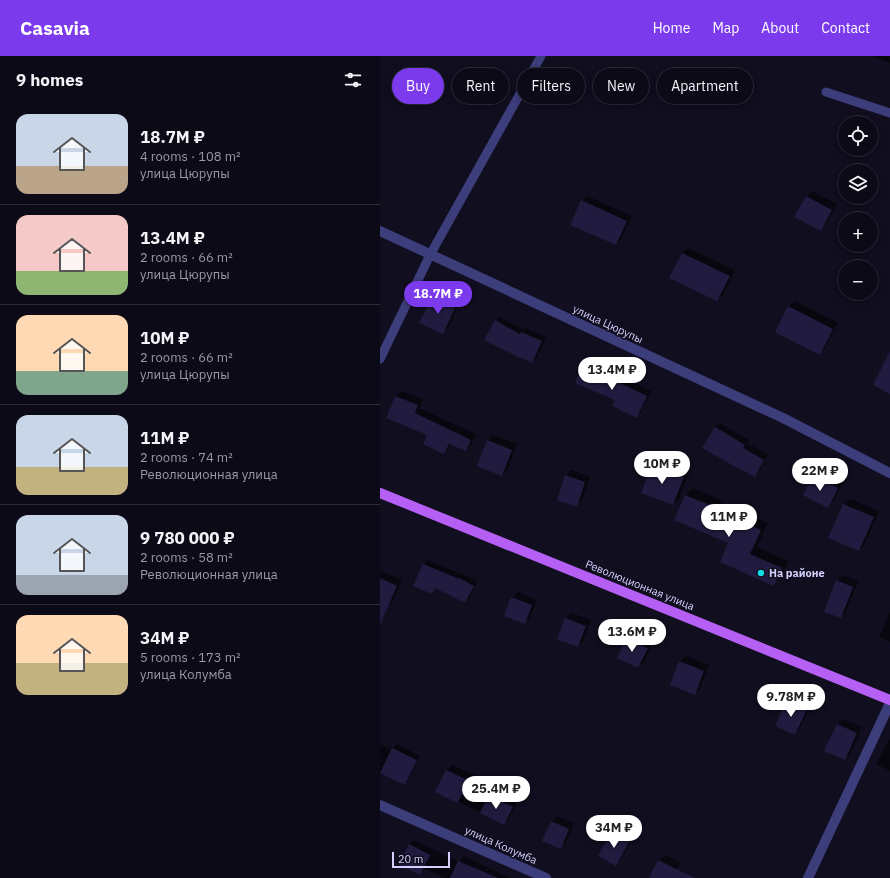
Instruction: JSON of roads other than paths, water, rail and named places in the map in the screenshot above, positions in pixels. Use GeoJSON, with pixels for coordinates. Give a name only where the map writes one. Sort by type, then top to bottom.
{"type":"FeatureCollection","features":[{"type":"Feature","properties":{"kind":"main road","name":"Революционная улица"},"geometry":{"type":"LineString","coordinates":[[380,493],[890,701]]}},
{"type":"Feature","properties":{"kind":"street","name":"улица Цюрупы"},"geometry":{"type":"LineString","coordinates":[[380,232],[783,418],[890,474]]}},
{"type":"Feature","properties":{"kind":"street"},"geometry":{"type":"LineString","coordinates":[[808,878],[890,701]]}},
{"type":"Feature","properties":{"kind":"street","name":"улица Колумба"},"geometry":{"type":"LineString","coordinates":[[380,805],[546,878]]}},
{"type":"Feature","properties":{"kind":"lane"},"geometry":{"type":"LineString","coordinates":[[380,359],[430,255],[541,56]]}},
{"type":"Feature","properties":{"kind":"lane"},"geometry":{"type":"LineString","coordinates":[[826,92],[890,113]]}},
{"type":"Feature","properties":{"kind":"place","name":"На районе"},"geometry":{"type":"Point","coordinates":[761,573]}}]}
